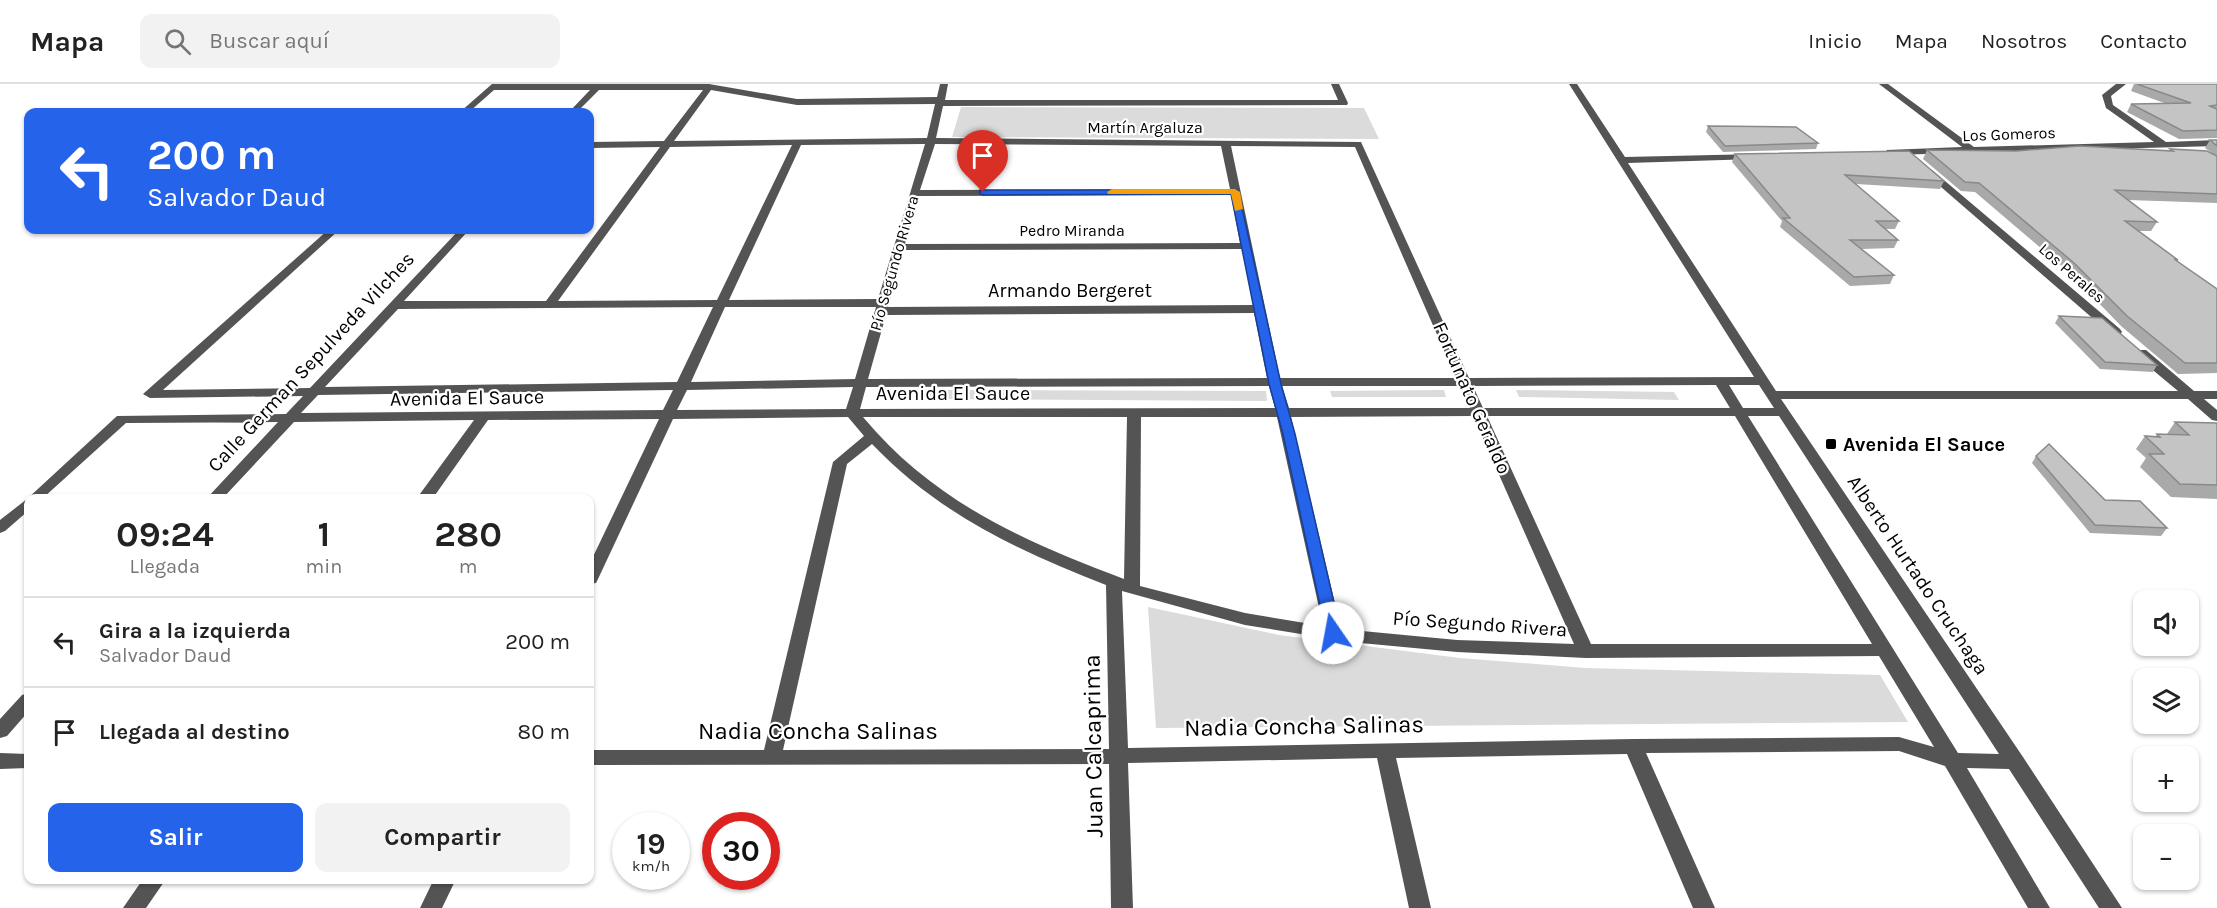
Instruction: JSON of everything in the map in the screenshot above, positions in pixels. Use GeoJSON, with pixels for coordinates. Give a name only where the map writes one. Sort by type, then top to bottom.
{"type":"FeatureCollection","features":[{"type":"Feature","properties":{"kind":"street","name":"Pío Segundo Rivera"},"geometry":{"type":"LineString","coordinates":[[944,84],[931,141],[914,193],[852,413],[871,438],[917,480],[988,528],[1054,560],[1132,589],[1229,615],[1333,633],[1390,640],[1586,652],[1883,650]]}},
{"type":"Feature","properties":{"kind":"street"},"geometry":{"type":"LineString","coordinates":[[468,108],[492,87],[598,86],[710,87],[797,102],[1344,103],[1335,84]]}},
{"type":"Feature","properties":{"kind":"street","name":"Alberto Hurtado Cruchaga"},"geometry":{"type":"LineString","coordinates":[[1573,84],[1768,388],[2111,908]]}},
{"type":"Feature","properties":{"kind":"street"},"geometry":{"type":"LineString","coordinates":[[1883,84],[1972,150]]}},
{"type":"Feature","properties":{"kind":"street"},"geometry":{"type":"LineString","coordinates":[[2122,84],[2106,94],[2109,106],[2165,145]]}},
{"type":"Feature","properties":{"kind":"street"},"geometry":{"type":"LineString","coordinates":[[577,108],[598,86]]}},
{"type":"Feature","properties":{"kind":"street"},"geometry":{"type":"LineString","coordinates":[[550,304],[710,87]]}},
{"type":"Feature","properties":{"kind":"street","name":"Martín Argaluza"},"geometry":{"type":"LineString","coordinates":[[594,145],[931,141],[1358,144]]}},
{"type":"Feature","properties":{"kind":"street"},"geometry":{"type":"LineString","coordinates":[[594,571],[798,142]]}},
{"type":"Feature","properties":{"kind":"street"},"geometry":{"type":"LineString","coordinates":[[1225,142],[1275,384],[1284,413],[1333,633]]}},
{"type":"Feature","properties":{"kind":"street","name":"Los Gomeros"},"geometry":{"type":"LineString","coordinates":[[1882,153],[2217,143]]}},
{"type":"Feature","properties":{"kind":"street","name":"Fortunato Geraldo"},"geometry":{"type":"LineString","coordinates":[[1358,144],[1586,652]]}},
{"type":"Feature","properties":{"kind":"street"},"geometry":{"type":"LineString","coordinates":[[2188,144],[2208,157]]}},
{"type":"Feature","properties":{"kind":"street","name":"Los Perales"},"geometry":{"type":"LineString","coordinates":[[1906,152],[2217,417]]}},
{"type":"Feature","properties":{"kind":"street"},"geometry":{"type":"LineString","coordinates":[[1623,160],[1764,156]]}},
{"type":"Feature","properties":{"kind":"street"},"geometry":{"type":"LineString","coordinates":[[914,193],[1235,192]]}},
{"type":"Feature","properties":{"kind":"street","name":"Avenida El Sauce"},"geometry":{"type":"LineString","coordinates":[[329,234],[150,393],[312,393],[860,383],[1275,384],[1720,381],[1768,388],[2217,395]]}},
{"type":"Feature","properties":{"kind":"street","name":"Calle German Sepulveda Vilches"},"geometry":{"type":"LineString","coordinates":[[219,494],[460,234]]}},
{"type":"Feature","properties":{"kind":"street","name":"Pedro Miranda"},"geometry":{"type":"LineString","coordinates":[[899,248],[1246,246]]}},
{"type":"Feature","properties":{"kind":"street","name":"Armando Bergeret"},"geometry":{"type":"LineString","coordinates":[[394,305],[721,304],[1259,309]]}},
{"type":"Feature","properties":{"kind":"street"},"geometry":{"type":"LineString","coordinates":[[1720,381],[1952,760],[2039,908]]}},
{"type":"Feature","properties":{"kind":"street","name":"Avenida El Sauce"},"geometry":{"type":"LineString","coordinates":[[38,494],[122,419],[852,413],[1784,412]]}},
{"type":"Feature","properties":{"kind":"street"},"geometry":{"type":"LineString","coordinates":[[1132,589],[1134,413]]}},
{"type":"Feature","properties":{"kind":"street"},"geometry":{"type":"LineString","coordinates":[[428,494],[483,417]]}},
{"type":"Feature","properties":{"kind":"street"},"geometry":{"type":"LineString","coordinates":[[772,757],[840,462],[871,438]]}},
{"type":"Feature","properties":{"kind":"street"},"geometry":{"type":"LineString","coordinates":[[0,528],[24,507]]}},
{"type":"Feature","properties":{"kind":"street","name":"Juan Calcaprima"},"geometry":{"type":"LineString","coordinates":[[1114,583],[1122,908]]}},
{"type":"Feature","properties":{"kind":"street"},"geometry":{"type":"LineString","coordinates":[[0,731],[24,704]]}},
{"type":"Feature","properties":{"kind":"street","name":"Nadia Concha Salinas"},"geometry":{"type":"LineString","coordinates":[[594,758],[1119,756],[1633,746],[1899,744],[1952,760],[2016,762]]}},
{"type":"Feature","properties":{"kind":"street"},"geometry":{"type":"LineString","coordinates":[[1633,746],[1704,908]]}},
{"type":"Feature","properties":{"kind":"street"},"geometry":{"type":"LineString","coordinates":[[1385,750],[1420,908]]}},
{"type":"Feature","properties":{"kind":"street"},"geometry":{"type":"LineString","coordinates":[[0,761],[24,761]]}},
{"type":"Feature","properties":{"kind":"street"},"geometry":{"type":"LineString","coordinates":[[134,908],[151,884]]}},
{"type":"Feature","properties":{"kind":"street"},"geometry":{"type":"LineString","coordinates":[[431,908],[443,884]]}},
{"type":"Feature","properties":{"kind":"shaded area"},"geometry":{"type":"Polygon","coordinates":[[[961,107],[1364,108],[1379,139],[952,137],[961,107]]]}},
{"type":"Feature","properties":{"kind":"shaded area"},"geometry":{"type":"Polygon","coordinates":[[[926,390],[1266,391],[1267,401],[924,399],[926,390]]]}},
{"type":"Feature","properties":{"kind":"shaded area"},"geometry":{"type":"Polygon","coordinates":[[[1444,390],[1446,397],[1332,397],[1330,391],[1444,390]]]}},
{"type":"Feature","properties":{"kind":"shaded area"},"geometry":{"type":"Polygon","coordinates":[[[1516,390],[1674,392],[1679,400],[1519,397],[1516,390]]]}},
{"type":"Feature","properties":{"kind":"shaded area"},"geometry":{"type":"Polygon","coordinates":[[[1148,607],[1279,635],[1460,658],[1585,668],[1880,675],[1908,722],[1156,728],[1148,607]]]}},
{"type":"Feature","properties":{"kind":"building"},"geometry":{"type":"Polygon","coordinates":[[[2137,84],[2217,84],[2217,105],[2210,106],[2217,109],[2217,130],[2183,131],[2131,104],[2191,103],[2137,84]]]}},
{"type":"Feature","properties":{"kind":"building"},"geometry":{"type":"Polygon","coordinates":[[[1708,126],[1796,127],[1818,143],[1725,146],[1708,126]]]}},
{"type":"Feature","properties":{"kind":"building"},"geometry":{"type":"Polygon","coordinates":[[[2080,146],[2207,151],[2217,156],[2217,194],[2115,190],[2157,222],[2125,221],[2217,289],[2217,363],[2185,363],[2127,316],[2074,263],[1979,183],[1965,182],[1927,150],[2016,151],[2080,146]]]}},
{"type":"Feature","properties":{"kind":"building"},"geometry":{"type":"Polygon","coordinates":[[[1909,151],[1944,181],[1845,175],[1899,221],[1876,221],[1898,240],[1850,240],[1894,275],[1854,277],[1783,218],[1790,218],[1735,154],[1909,151]]]}},
{"type":"Feature","properties":{"kind":"building"},"geometry":{"type":"Polygon","coordinates":[[[2059,316],[2102,318],[2157,365],[2105,362],[2059,316]]]}},
{"type":"Feature","properties":{"kind":"building"},"geometry":{"type":"Polygon","coordinates":[[[2175,422],[2217,423],[2217,485],[2180,484],[2149,454],[2164,454],[2145,436],[2189,435],[2175,422]]]}},
{"type":"Feature","properties":{"kind":"building"},"geometry":{"type":"Polygon","coordinates":[[[2049,444],[2105,500],[2140,501],[2167,528],[2095,525],[2036,456],[2049,444]]]}},
{"type":"Feature","properties":{"kind":"slow traffic"},"geometry":{"type":"LineString","coordinates":[[1112,192],[1235,192],[1239,209]]}},
{"type":"Feature","properties":{"kind":"place","name":"Avenida El Sauce"},"geometry":{"type":"Point","coordinates":[1831,444]}},
{"type":"Feature","properties":{"kind":"route"},"geometry":{"type":"LineString","coordinates":[[983,192],[1235,192],[1275,384],[1289,434],[1333,633]]}}]}
